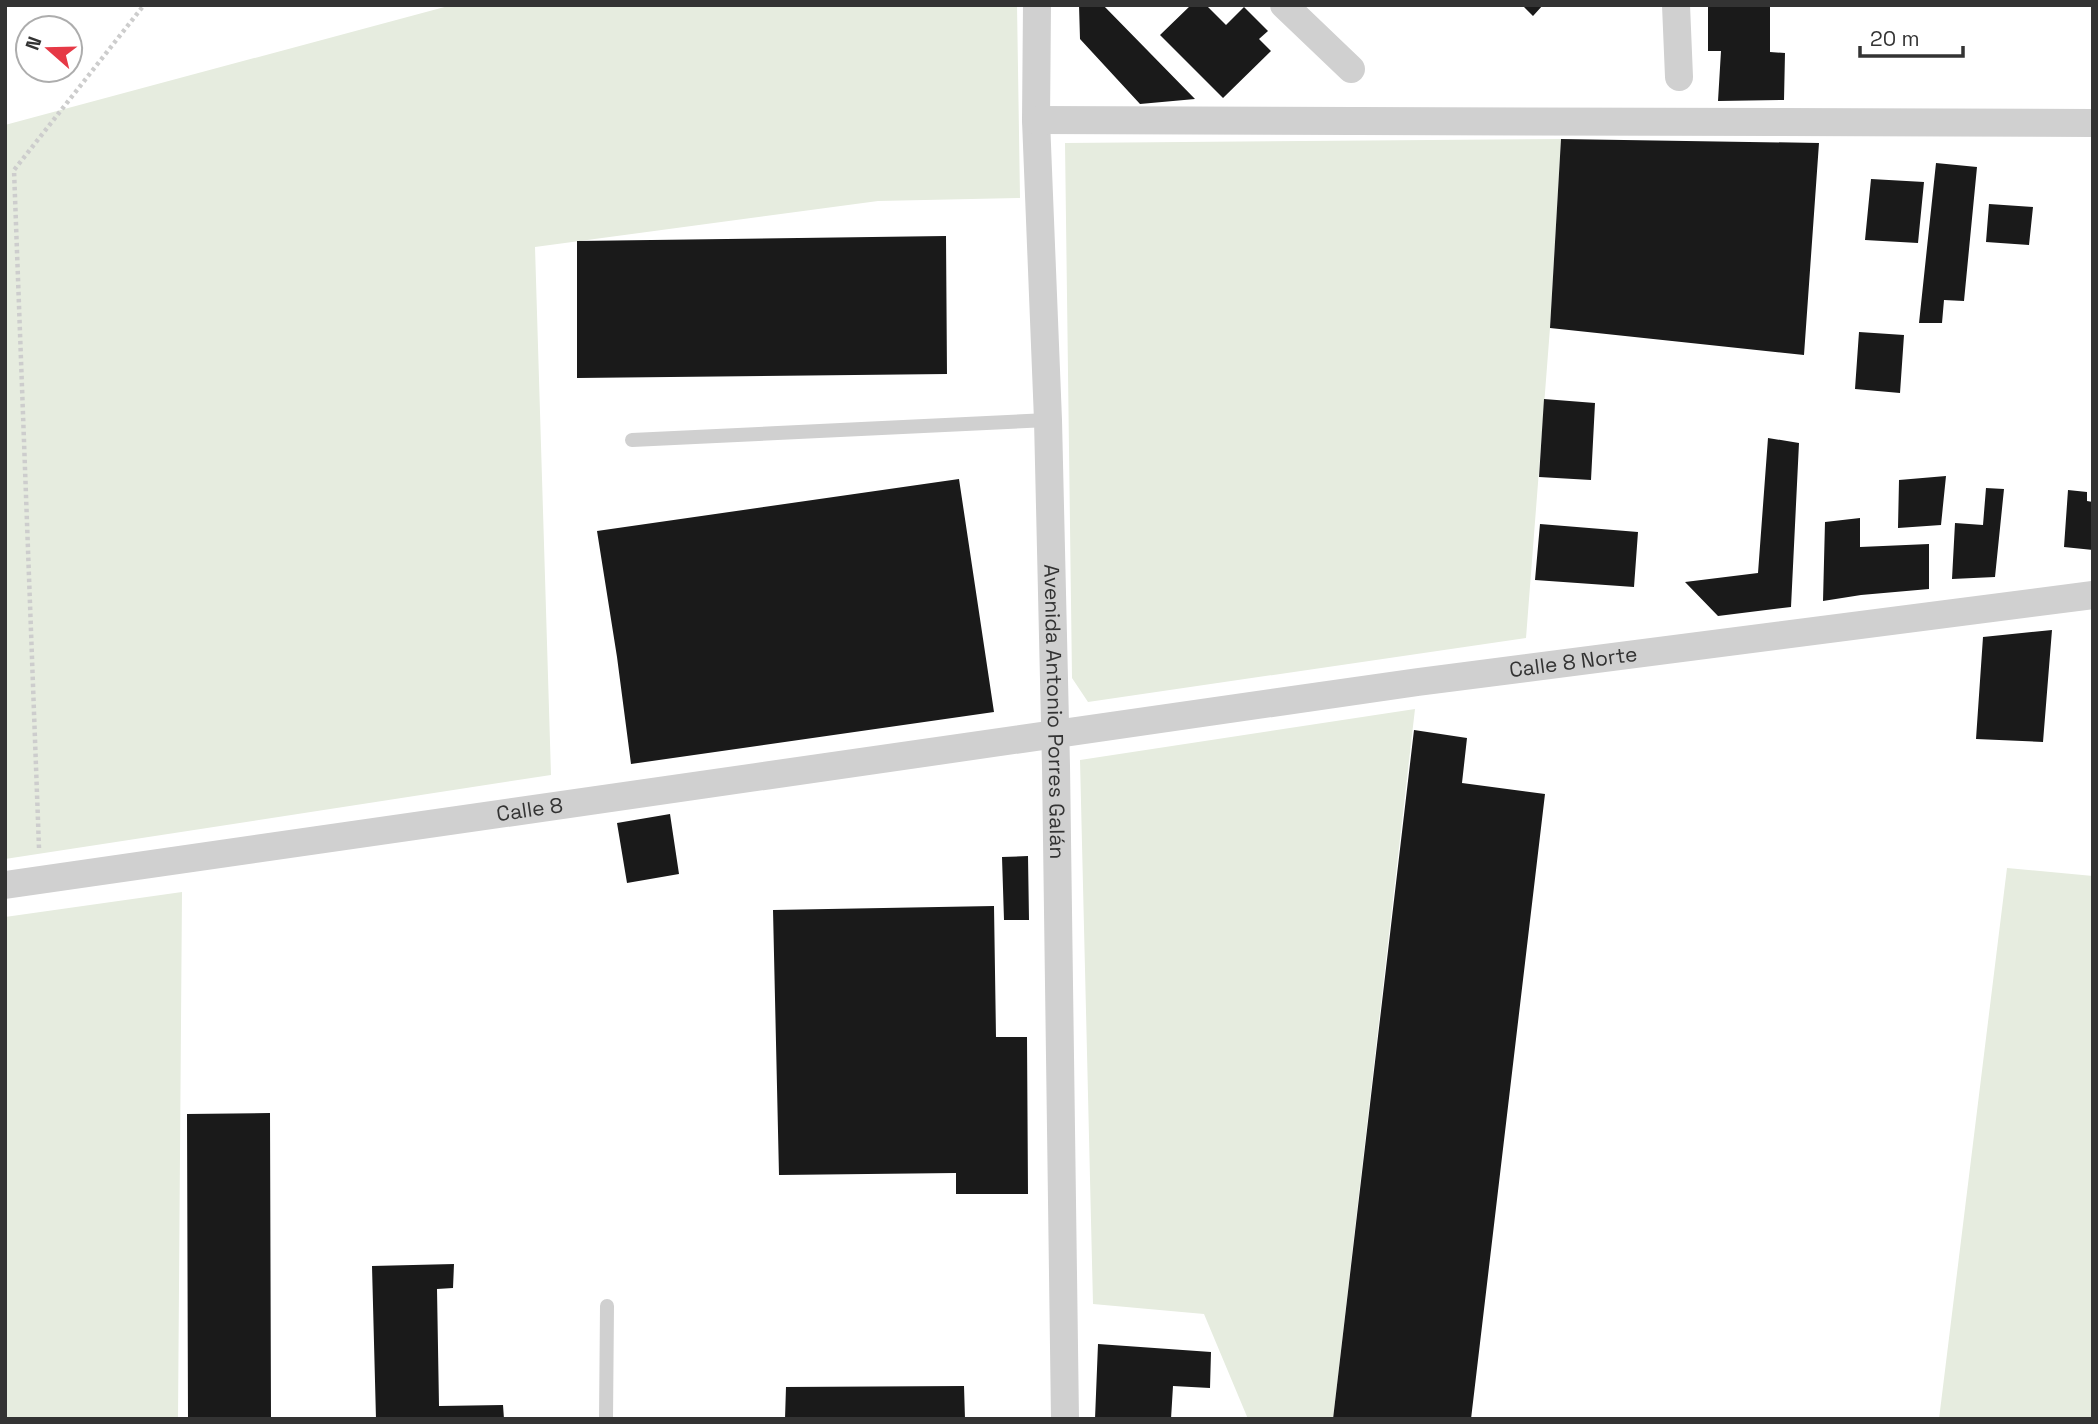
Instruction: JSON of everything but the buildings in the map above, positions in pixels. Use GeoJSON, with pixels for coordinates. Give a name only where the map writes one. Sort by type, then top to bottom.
{"type":"FeatureCollection","features":[{"type":"Feature","properties":{"kind":"street","name":"Avenida Antonio Porres Galán"},"geometry":{"type":"LineString","coordinates":[[1037,5],[1036,120],[1048,420],[1065,1419]]}},
{"type":"Feature","properties":{"kind":"street"},"geometry":{"type":"LineString","coordinates":[[1284,5],[1351,69]]}},
{"type":"Feature","properties":{"kind":"street"},"geometry":{"type":"LineString","coordinates":[[1676,5],[1679,77]]}},
{"type":"Feature","properties":{"kind":"street"},"geometry":{"type":"LineString","coordinates":[[1036,120],[2093,122]]}},
{"type":"Feature","properties":{"kind":"street","name":"Calle 8 Norte"},"geometry":{"type":"LineString","coordinates":[[1054,735],[1418,682],[2093,595]]}},
{"type":"Feature","properties":{"kind":"street","name":"Calle 8"},"geometry":{"type":"LineString","coordinates":[[5,885],[1054,735]]}},
{"type":"Feature","properties":{"kind":"lane"},"geometry":{"type":"LineString","coordinates":[[632,440],[1048,420]]}},
{"type":"Feature","properties":{"kind":"lane"},"geometry":{"type":"LineString","coordinates":[[606,1419],[607,1306]]}},
{"type":"Feature","properties":{"kind":"path"},"geometry":{"type":"LineString","coordinates":[[40,880],[14,170],[144,5]]}},
{"type":"Feature","properties":{"kind":"shaded area"},"geometry":{"type":"Polygon","coordinates":[[[452,5],[1017,5],[1020,198],[878,201],[535,247],[551,775],[5,859],[5,125],[452,5]]]}},
{"type":"Feature","properties":{"kind":"shaded area"},"geometry":{"type":"Polygon","coordinates":[[[1561,139],[1550,328],[1526,638],[1088,702],[1072,678],[1065,143],[1561,139]]]}},
{"type":"Feature","properties":{"kind":"shaded area"},"geometry":{"type":"Polygon","coordinates":[[[1415,709],[1333,1419],[1248,1419],[1204,1314],[1093,1304],[1080,760],[1415,709]]]}},
{"type":"Feature","properties":{"kind":"shaded area"},"geometry":{"type":"Polygon","coordinates":[[[2007,868],[2093,876],[2093,1419],[1939,1419],[2007,868]]]}},
{"type":"Feature","properties":{"kind":"shaded area"},"geometry":{"type":"Polygon","coordinates":[[[182,892],[178,1419],[5,1419],[5,917],[182,892]]]}}]}
